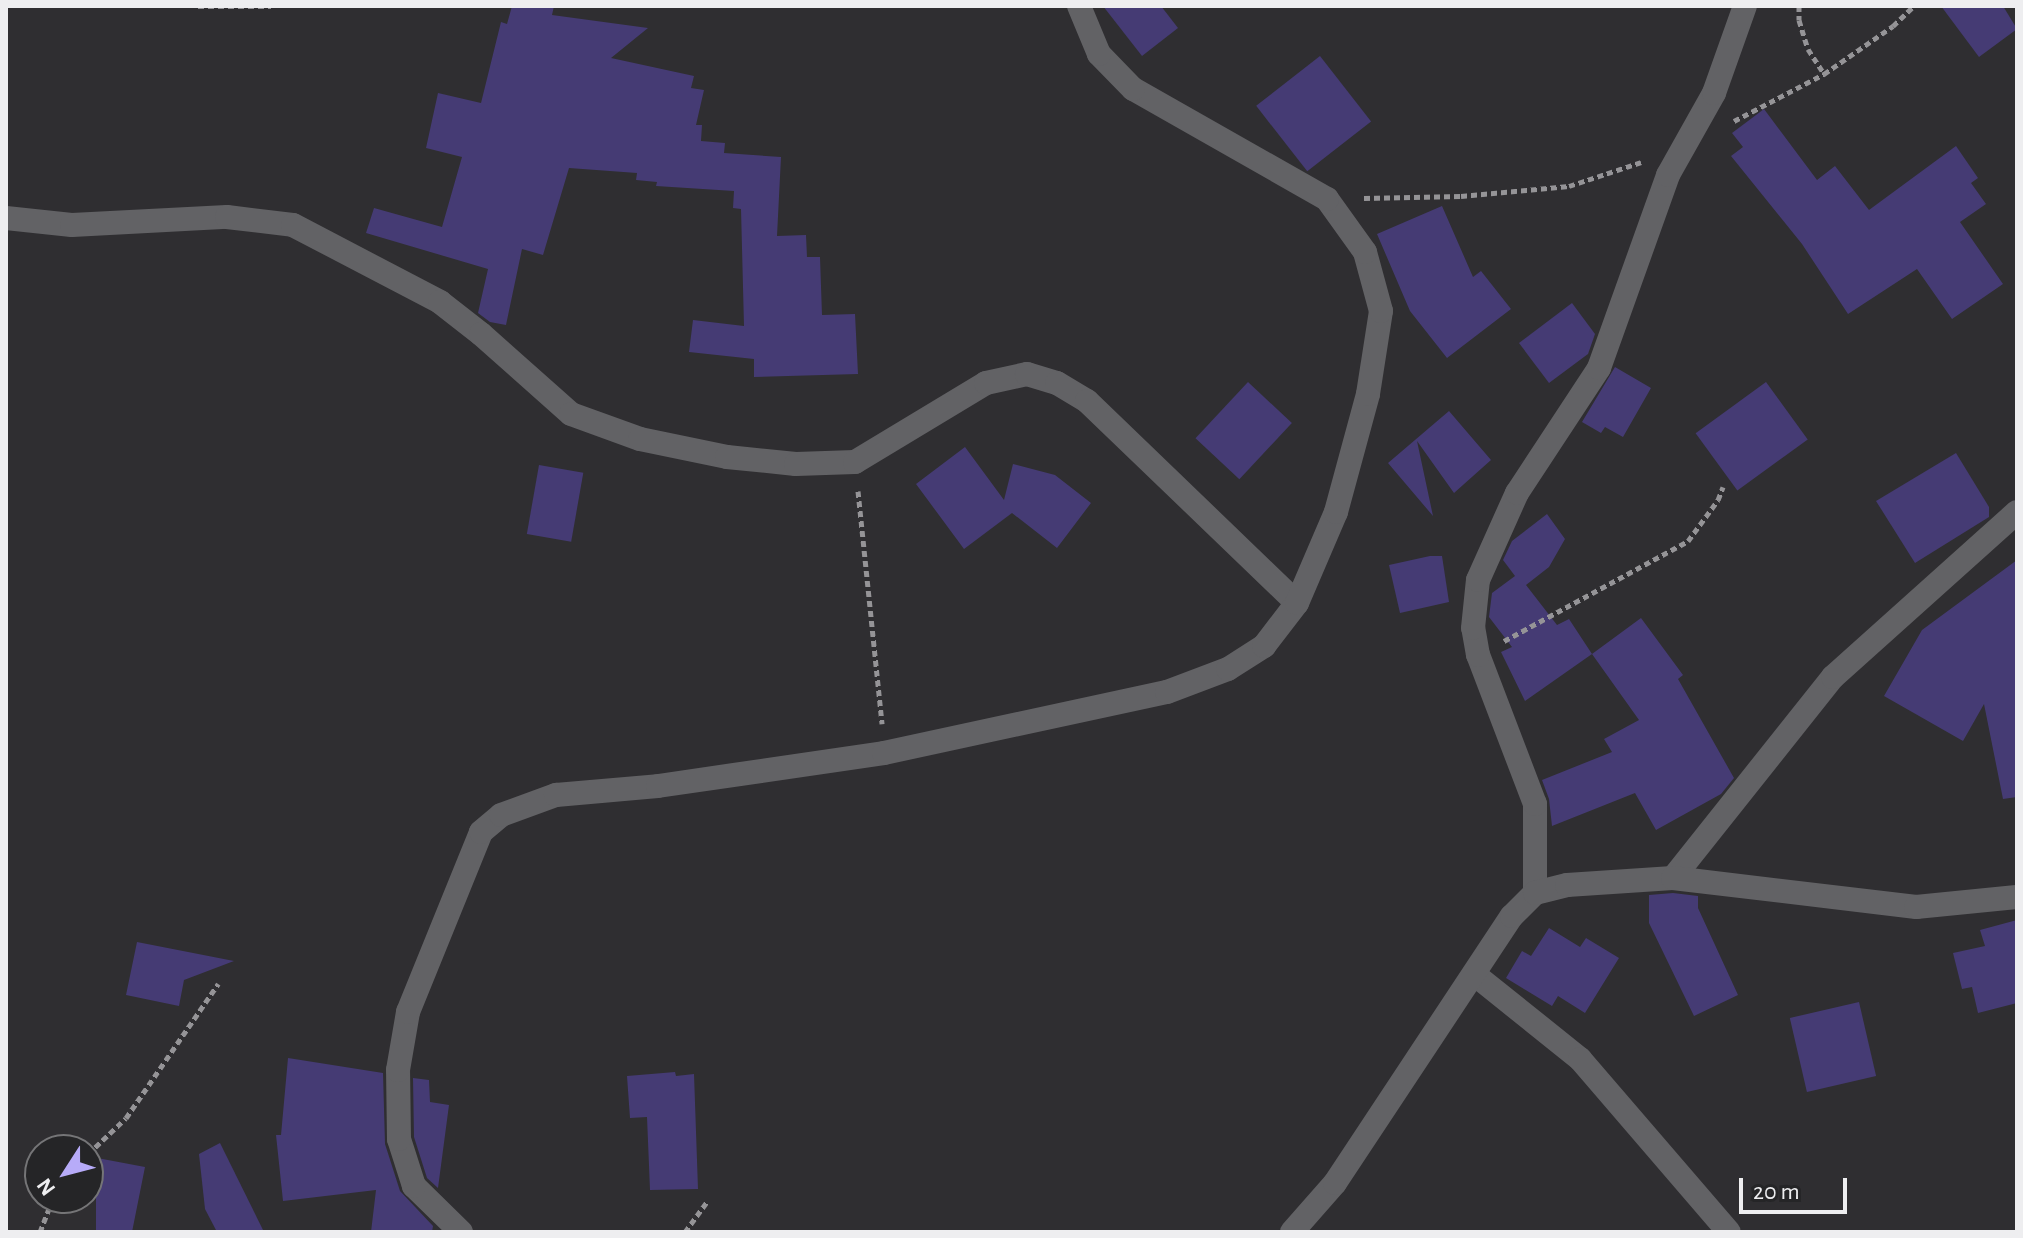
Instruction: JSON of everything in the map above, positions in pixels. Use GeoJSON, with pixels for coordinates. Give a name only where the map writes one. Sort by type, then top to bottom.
{"type":"FeatureCollection","features":[{"type":"Feature","properties":{"kind":"street"},"geometry":{"type":"LineString","coordinates":[[461,1232],[414,1186],[399,1139],[398,1070],[408,1012],[481,832],[518,806],[556,795],[658,786],[884,753],[1167,692],[1228,669],[1264,646],[1297,603],[1336,512],[1368,394],[1381,311],[1365,252],[1327,199],[1133,89],[1099,54],[1079,6]]}},
{"type":"Feature","properties":{"kind":"street"},"geometry":{"type":"LineString","coordinates":[[1535,893],[1535,804],[1478,655],[1473,628],[1478,580],[1517,493],[1599,368],[1668,175],[1714,93],[1745,6]]}},
{"type":"Feature","properties":{"kind":"street"},"geometry":{"type":"LineString","coordinates":[[6,218],[72,225],[227,217],[293,225],[440,302],[571,414],[640,439],[727,457],[796,464],[855,462],[986,383],[1027,374],[1057,383],[1087,401],[1297,603]]}},
{"type":"Feature","properties":{"kind":"street"},"geometry":{"type":"LineString","coordinates":[[1673,878],[1833,677],[2017,512]]}},
{"type":"Feature","properties":{"kind":"street"},"geometry":{"type":"LineString","coordinates":[[1292,1232],[1335,1183],[1512,916],[1535,893],[1567,885],[1673,878],[1916,907],[2017,897]]}},
{"type":"Feature","properties":{"kind":"street"},"geometry":{"type":"LineString","coordinates":[[1474,974],[1580,1059],[1729,1232]]}},
{"type":"Feature","properties":{"kind":"path"},"geometry":{"type":"LineString","coordinates":[[198,6],[271,6]]}},
{"type":"Feature","properties":{"kind":"path"},"geometry":{"type":"LineString","coordinates":[[1799,6],[1799,20],[1808,49],[1824,74]]}},
{"type":"Feature","properties":{"kind":"path"},"geometry":{"type":"LineString","coordinates":[[1327,199],[1461,196],[1569,186],[1683,148],[1824,74],[1893,26],[1914,6]]}},
{"type":"Feature","properties":{"kind":"path"},"geometry":{"type":"LineString","coordinates":[[855,462],[884,753]]}},
{"type":"Feature","properties":{"kind":"path"},"geometry":{"type":"LineString","coordinates":[[1478,655],[1688,541],[1718,500],[1723,487]]}},
{"type":"Feature","properties":{"kind":"path"},"geometry":{"type":"LineString","coordinates":[[104,1138],[133,1108],[218,984]]}},
{"type":"Feature","properties":{"kind":"path"},"geometry":{"type":"LineString","coordinates":[[685,1232],[708,1200]]}},
{"type":"Feature","properties":{"kind":"building"},"geometry":{"type":"Polygon","coordinates":[[[512,6],[554,6],[552,15],[648,28],[611,58],[694,76],[691,88],[704,90],[696,125],[702,125],[701,141],[725,143],[724,153],[781,157],[777,236],[806,235],[807,257],[820,257],[822,315],[855,314],[858,374],[754,377],[754,359],[689,352],[693,320],[744,326],[741,209],[733,208],[734,191],[656,186],[657,182],[636,180],[637,173],[569,168],[543,255],[522,249],[506,325],[490,322],[478,313],[488,269],[366,233],[374,208],[442,227],[462,157],[426,148],[438,93],[481,103],[501,22],[507,24],[512,6]]]}},
{"type":"Feature","properties":{"kind":"building"},"geometry":{"type":"Polygon","coordinates":[[[1103,6],[1161,6],[1178,28],[1142,56],[1103,6]]]}},
{"type":"Feature","properties":{"kind":"building"},"geometry":{"type":"Polygon","coordinates":[[[1941,6],[2003,6],[2017,29],[1979,57],[1941,6]]]}},
{"type":"Feature","properties":{"kind":"building"},"geometry":{"type":"Polygon","coordinates":[[[1320,56],[1371,121],[1307,171],[1256,106],[1320,56]]]}},
{"type":"Feature","properties":{"kind":"building"},"geometry":{"type":"Polygon","coordinates":[[[1764,109],[1817,180],[1835,166],[1869,210],[1956,146],[1978,178],[1971,183],[1986,204],[1960,222],[2003,284],[1952,319],[1917,269],[1848,314],[1802,244],[1731,156],[1743,147],[1732,133],[1764,109]]]}},
{"type":"Feature","properties":{"kind":"building"},"geometry":{"type":"Polygon","coordinates":[[[1442,206],[1473,277],[1481,271],[1511,309],[1447,358],[1410,311],[1377,234],[1442,206]]]}},
{"type":"Feature","properties":{"kind":"building"},"geometry":{"type":"Polygon","coordinates":[[[1572,303],[1595,334],[1588,354],[1549,383],[1519,343],[1572,303]]]}},
{"type":"Feature","properties":{"kind":"building"},"geometry":{"type":"Polygon","coordinates":[[[1615,367],[1651,388],[1623,437],[1605,427],[1601,433],[1582,422],[1615,367]]]}},
{"type":"Feature","properties":{"kind":"building"},"geometry":{"type":"Polygon","coordinates":[[[1248,382],[1292,423],[1239,479],[1195,438],[1248,382]]]}},
{"type":"Feature","properties":{"kind":"building"},"geometry":{"type":"Polygon","coordinates":[[[1766,382],[1808,439],[1737,491],[1696,433],[1766,382]]]}},
{"type":"Feature","properties":{"kind":"building"},"geometry":{"type":"Polygon","coordinates":[[[1449,411],[1491,460],[1454,493],[1417,441],[1433,516],[1388,463],[1449,411]]]}},
{"type":"Feature","properties":{"kind":"building"},"geometry":{"type":"Polygon","coordinates":[[[965,447],[1004,500],[1013,464],[1055,475],[1091,503],[1057,548],[1012,513],[964,549],[916,484],[965,447]]]}},
{"type":"Feature","properties":{"kind":"building"},"geometry":{"type":"Polygon","coordinates":[[[1956,453],[1989,507],[1989,517],[1915,563],[1876,501],[1956,453]]]}},
{"type":"Feature","properties":{"kind":"building"},"geometry":{"type":"Polygon","coordinates":[[[539,465],[583,473],[571,542],[527,534],[539,465]]]}},
{"type":"Feature","properties":{"kind":"building"},"geometry":{"type":"Polygon","coordinates":[[[1547,514],[1565,539],[1549,567],[1526,585],[1557,625],[1569,619],[1592,654],[1525,701],[1501,652],[1512,647],[1489,617],[1492,593],[1515,576],[1503,560],[1512,541],[1547,514]]]}},
{"type":"Feature","properties":{"kind":"building"},"geometry":{"type":"Polygon","coordinates":[[[1442,556],[1449,602],[1400,613],[1389,565],[1442,556]]]}},
{"type":"Feature","properties":{"kind":"building"},"geometry":{"type":"Polygon","coordinates":[[[2017,560],[2017,797],[2003,799],[1984,704],[1963,741],[1884,696],[1922,630],[2017,560]]]}},
{"type":"Feature","properties":{"kind":"building"},"geometry":{"type":"Polygon","coordinates":[[[1641,618],[1683,675],[1678,679],[1734,778],[1721,794],[1656,830],[1635,793],[1552,826],[1549,799],[1542,780],[1612,752],[1604,739],[1639,720],[1592,654],[1641,618]]]}},
{"type":"Feature","properties":{"kind":"building"},"geometry":{"type":"Polygon","coordinates":[[[1673,893],[1698,896],[1698,908],[1738,995],[1694,1016],[1649,923],[1649,895],[1673,893]]]}},
{"type":"Feature","properties":{"kind":"building"},"geometry":{"type":"Polygon","coordinates":[[[2017,920],[2017,1003],[1978,1013],[1972,987],[1962,989],[1953,953],[1985,946],[1980,930],[2017,920]]]}},
{"type":"Feature","properties":{"kind":"building"},"geometry":{"type":"Polygon","coordinates":[[[1549,928],[1580,947],[1586,938],[1619,958],[1585,1013],[1558,996],[1552,1006],[1506,978],[1522,951],[1531,956],[1549,928]]]}},
{"type":"Feature","properties":{"kind":"building"},"geometry":{"type":"Polygon","coordinates":[[[137,942],[234,961],[184,980],[179,1006],[126,995],[137,942]]]}},
{"type":"Feature","properties":{"kind":"building"},"geometry":{"type":"Polygon","coordinates":[[[1859,1002],[1876,1076],[1807,1092],[1790,1018],[1859,1002]]]}},
{"type":"Feature","properties":{"kind":"building"},"geometry":{"type":"Polygon","coordinates":[[[288,1058],[383,1073],[385,1144],[400,1191],[433,1226],[432,1232],[371,1232],[376,1190],[283,1201],[276,1135],[281,1135],[288,1058]]]}},
{"type":"Feature","properties":{"kind":"building"},"geometry":{"type":"Polygon","coordinates":[[[675,1072],[676,1076],[694,1074],[698,1189],[650,1190],[647,1117],[630,1118],[627,1076],[675,1072]]]}},
{"type":"Feature","properties":{"kind":"building"},"geometry":{"type":"Polygon","coordinates":[[[413,1078],[429,1080],[430,1102],[449,1105],[438,1188],[427,1178],[414,1137],[413,1078]]]}},
{"type":"Feature","properties":{"kind":"building"},"geometry":{"type":"Polygon","coordinates":[[[220,1143],[264,1232],[217,1232],[205,1209],[199,1154],[220,1143]]]}},
{"type":"Feature","properties":{"kind":"building"},"geometry":{"type":"Polygon","coordinates":[[[104,1159],[145,1167],[132,1232],[96,1232],[96,1214],[104,1214],[104,1159]]]}}]}
